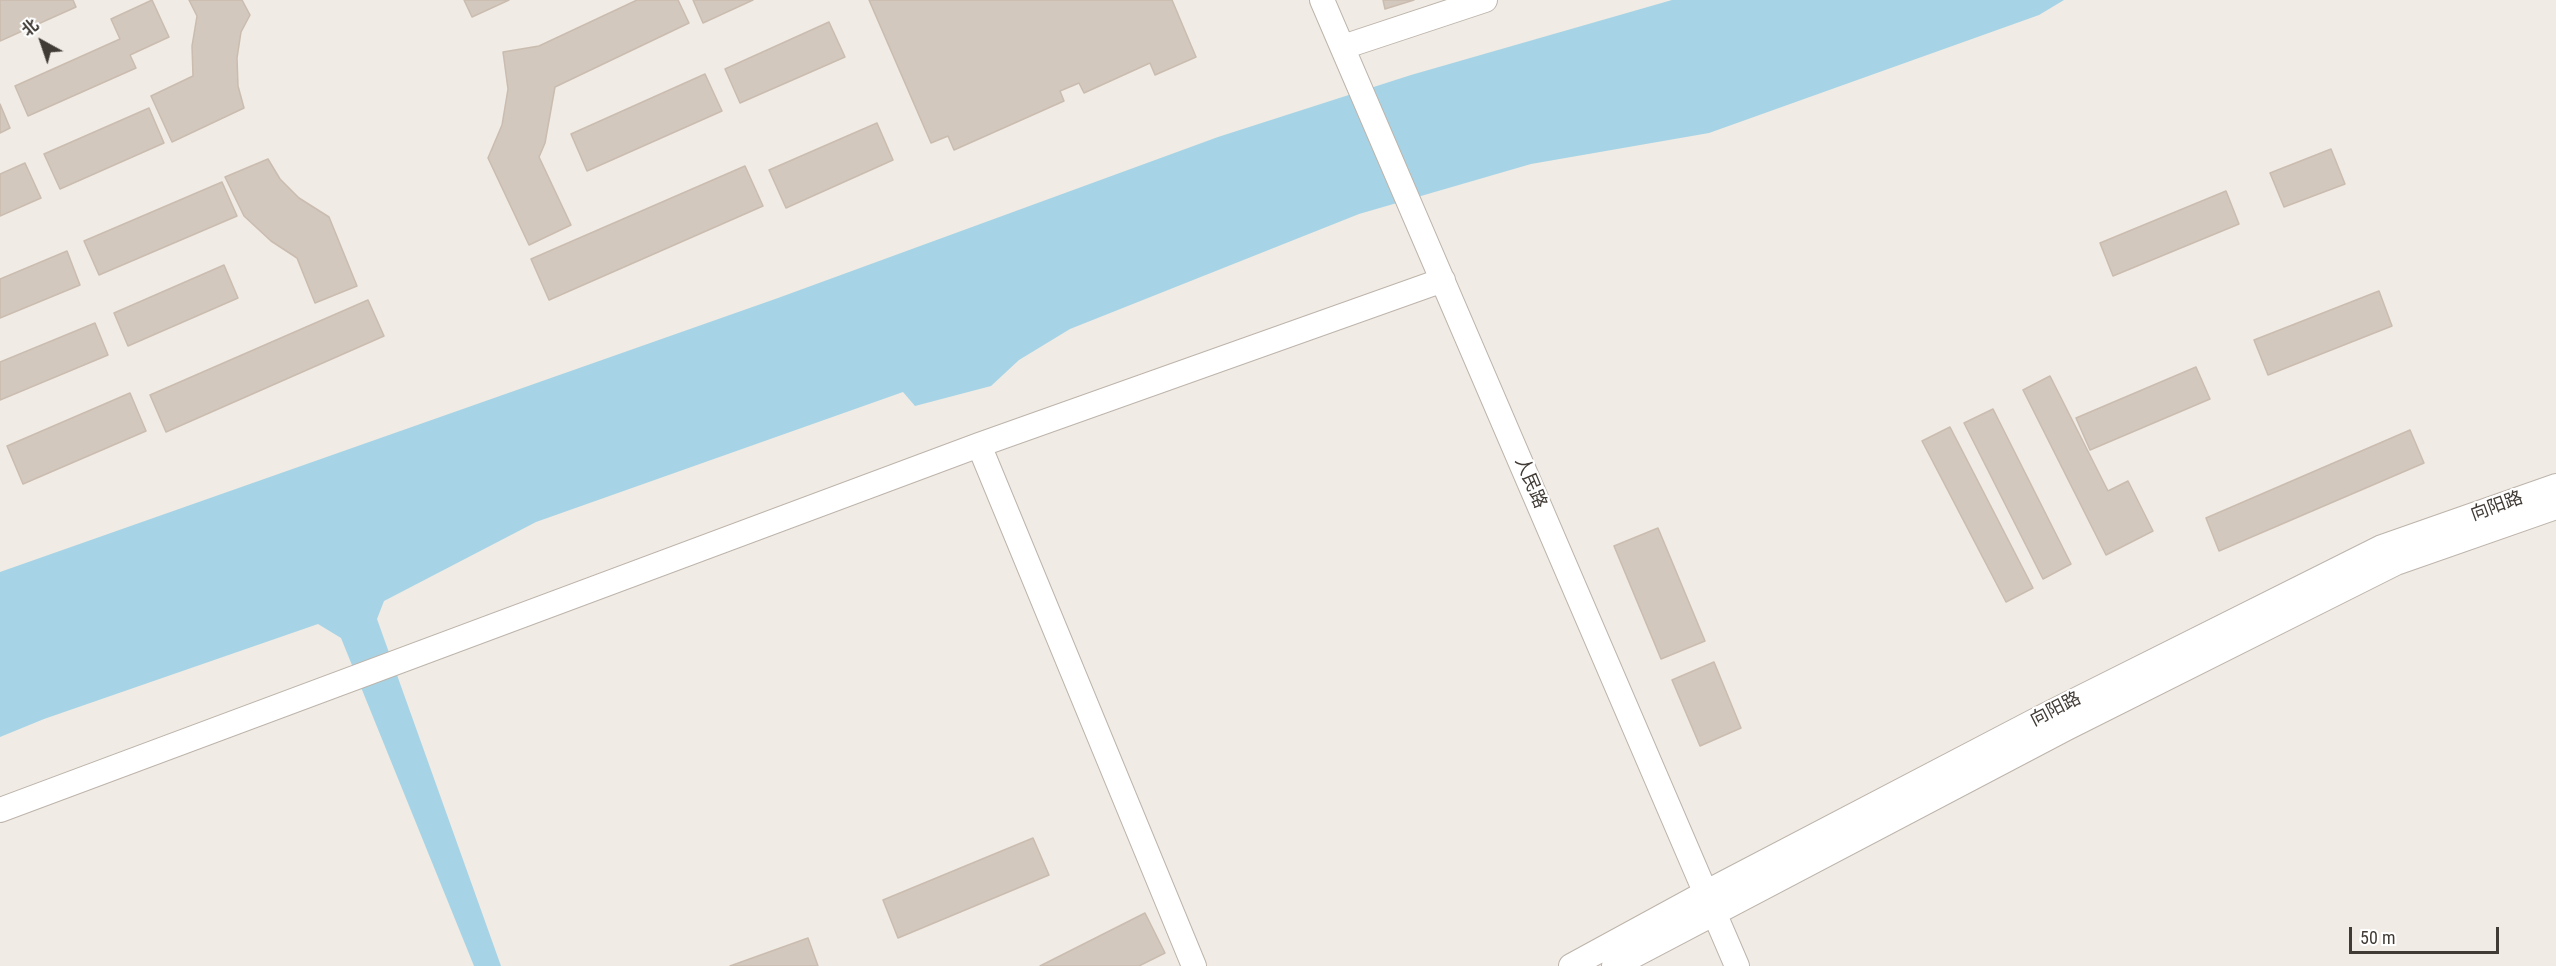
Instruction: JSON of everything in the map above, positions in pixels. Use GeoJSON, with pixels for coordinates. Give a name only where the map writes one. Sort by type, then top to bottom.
{"type":"FeatureCollection","features":[{"type":"Feature","properties":{"kind":"street","name":"人民路"},"geometry":{"type":"LineString","coordinates":[[1323,0],[1737,966]]}},
{"type":"Feature","properties":{"kind":"street"},"geometry":{"type":"LineString","coordinates":[[1343,47],[1485,0]]}},
{"type":"Feature","properties":{"kind":"street"},"geometry":{"type":"LineString","coordinates":[[0,810],[978,445],[1443,280]]}},
{"type":"Feature","properties":{"kind":"street"},"geometry":{"type":"LineString","coordinates":[[978,445],[1194,966]]}},
{"type":"Feature","properties":{"kind":"street","name":"向阳路"},"geometry":{"type":"LineString","coordinates":[[1614,966],[1710,903],[2046,715],[2382,547],[2556,486]]}},
{"type":"Feature","properties":{"kind":"street","name":"向阳路"},"geometry":{"type":"LineString","coordinates":[[1571,966],[1710,903],[2396,563],[2556,507]]}},
{"type":"Feature","properties":{"kind":"water"},"geometry":{"type":"Polygon","coordinates":[[[1672,0],[2064,0],[2039,15],[1709,133],[1531,164],[1359,214],[1070,329],[1019,360],[991,386],[915,406],[903,392],[536,522],[384,601],[377,619],[501,966],[474,966],[341,638],[318,624],[44,719],[0,737],[0,572],[778,298],[1218,137],[1411,75],[1672,0]]]}},
{"type":"Feature","properties":{"kind":"building"},"geometry":{"type":"Polygon","coordinates":[[[0,0],[73,0],[76,7],[0,41],[0,0]]]}},
{"type":"Feature","properties":{"kind":"building"},"geometry":{"type":"Polygon","coordinates":[[[152,0],[169,37],[130,55],[136,68],[28,116],[15,86],[120,39],[111,19],[152,0]]]}},
{"type":"Feature","properties":{"kind":"building"},"geometry":{"type":"Polygon","coordinates":[[[189,0],[242,0],[250,15],[241,32],[237,58],[238,86],[244,108],[172,142],[151,96],[193,76],[192,46],[197,16],[189,0]]]}},
{"type":"Feature","properties":{"kind":"building"},"geometry":{"type":"Polygon","coordinates":[[[464,0],[509,0],[472,17],[464,0]]]}},
{"type":"Feature","properties":{"kind":"building"},"geometry":{"type":"Polygon","coordinates":[[[637,0],[678,0],[689,23],[555,87],[545,143],[539,157],[571,225],[529,245],[488,158],[502,125],[508,89],[503,52],[539,46],[637,0]]]}},
{"type":"Feature","properties":{"kind":"building"},"geometry":{"type":"Polygon","coordinates":[[[693,0],[753,0],[703,23],[693,0]]]}},
{"type":"Feature","properties":{"kind":"building"},"geometry":{"type":"Polygon","coordinates":[[[869,0],[1172,0],[1196,57],[1155,75],[1150,63],[1084,93],[1079,83],[1060,91],[1064,101],[954,150],[948,136],[931,143],[869,0]]]}},
{"type":"Feature","properties":{"kind":"building"},"geometry":{"type":"Polygon","coordinates":[[[1383,0],[1414,0],[1385,9],[1383,0]]]}},
{"type":"Feature","properties":{"kind":"building"},"geometry":{"type":"Polygon","coordinates":[[[829,22],[845,57],[740,103],[725,69],[829,22]]]}},
{"type":"Feature","properties":{"kind":"building"},"geometry":{"type":"Polygon","coordinates":[[[705,74],[722,111],[587,171],[571,134],[705,74]]]}},
{"type":"Feature","properties":{"kind":"building"},"geometry":{"type":"Polygon","coordinates":[[[0,104],[10,128],[0,133],[0,104]]]}},
{"type":"Feature","properties":{"kind":"building"},"geometry":{"type":"Polygon","coordinates":[[[149,108],[164,143],[60,189],[44,154],[149,108]]]}},
{"type":"Feature","properties":{"kind":"building"},"geometry":{"type":"Polygon","coordinates":[[[877,123],[893,160],[786,208],[769,170],[877,123]]]}},
{"type":"Feature","properties":{"kind":"building"},"geometry":{"type":"Polygon","coordinates":[[[2331,149],[2345,184],[2284,207],[2270,173],[2331,149]]]}},
{"type":"Feature","properties":{"kind":"building"},"geometry":{"type":"Polygon","coordinates":[[[268,159],[280,179],[299,198],[329,217],[357,286],[315,303],[297,258],[271,241],[244,216],[225,177],[268,159]]]}},
{"type":"Feature","properties":{"kind":"building"},"geometry":{"type":"Polygon","coordinates":[[[25,163],[41,198],[0,216],[0,174],[25,163]]]}},
{"type":"Feature","properties":{"kind":"building"},"geometry":{"type":"Polygon","coordinates":[[[745,166],[763,206],[549,300],[531,259],[745,166]]]}},
{"type":"Feature","properties":{"kind":"building"},"geometry":{"type":"Polygon","coordinates":[[[222,182],[237,216],[99,275],[84,241],[222,182]]]}},
{"type":"Feature","properties":{"kind":"building"},"geometry":{"type":"Polygon","coordinates":[[[2226,191],[2239,224],[2113,276],[2100,243],[2226,191]]]}},
{"type":"Feature","properties":{"kind":"building"},"geometry":{"type":"Polygon","coordinates":[[[67,251],[80,285],[0,318],[0,279],[67,251]]]}},
{"type":"Feature","properties":{"kind":"building"},"geometry":{"type":"Polygon","coordinates":[[[224,265],[238,298],[128,346],[114,313],[224,265]]]}},
{"type":"Feature","properties":{"kind":"building"},"geometry":{"type":"Polygon","coordinates":[[[2379,291],[2392,326],[2268,375],[2254,340],[2379,291]]]}},
{"type":"Feature","properties":{"kind":"building"},"geometry":{"type":"Polygon","coordinates":[[[368,300],[384,336],[166,432],[150,395],[368,300]]]}},
{"type":"Feature","properties":{"kind":"building"},"geometry":{"type":"Polygon","coordinates":[[[95,323],[108,355],[0,400],[0,362],[95,323]]]}},
{"type":"Feature","properties":{"kind":"building"},"geometry":{"type":"Polygon","coordinates":[[[2196,367],[2210,399],[2090,450],[2076,418],[2196,367]]]}},
{"type":"Feature","properties":{"kind":"building"},"geometry":{"type":"Polygon","coordinates":[[[2050,376],[2108,491],[2128,481],[2153,531],[2106,555],[2023,390],[2050,376]]]}},
{"type":"Feature","properties":{"kind":"building"},"geometry":{"type":"Polygon","coordinates":[[[130,393],[146,431],[23,484],[7,446],[130,393]]]}},
{"type":"Feature","properties":{"kind":"building"},"geometry":{"type":"Polygon","coordinates":[[[1993,409],[2071,564],[2043,579],[1964,423],[1993,409]]]}},
{"type":"Feature","properties":{"kind":"building"},"geometry":{"type":"Polygon","coordinates":[[[1950,427],[2033,588],[2006,602],[1922,441],[1950,427]]]}},
{"type":"Feature","properties":{"kind":"building"},"geometry":{"type":"Polygon","coordinates":[[[2410,430],[2424,463],[2219,551],[2206,518],[2410,430]]]}},
{"type":"Feature","properties":{"kind":"building"},"geometry":{"type":"Polygon","coordinates":[[[1658,528],[1705,641],[1661,659],[1614,546],[1658,528]]]}},
{"type":"Feature","properties":{"kind":"building"},"geometry":{"type":"Polygon","coordinates":[[[1714,662],[1741,728],[1700,746],[1672,680],[1714,662]]]}},
{"type":"Feature","properties":{"kind":"building"},"geometry":{"type":"Polygon","coordinates":[[[1033,838],[1049,875],[898,938],[883,900],[1033,838]]]}},
{"type":"Feature","properties":{"kind":"building"},"geometry":{"type":"Polygon","coordinates":[[[1145,913],[1165,953],[1139,966],[1040,966],[1145,913]]]}},
{"type":"Feature","properties":{"kind":"building"},"geometry":{"type":"Polygon","coordinates":[[[808,938],[818,966],[730,966],[808,938]]]}}]}
